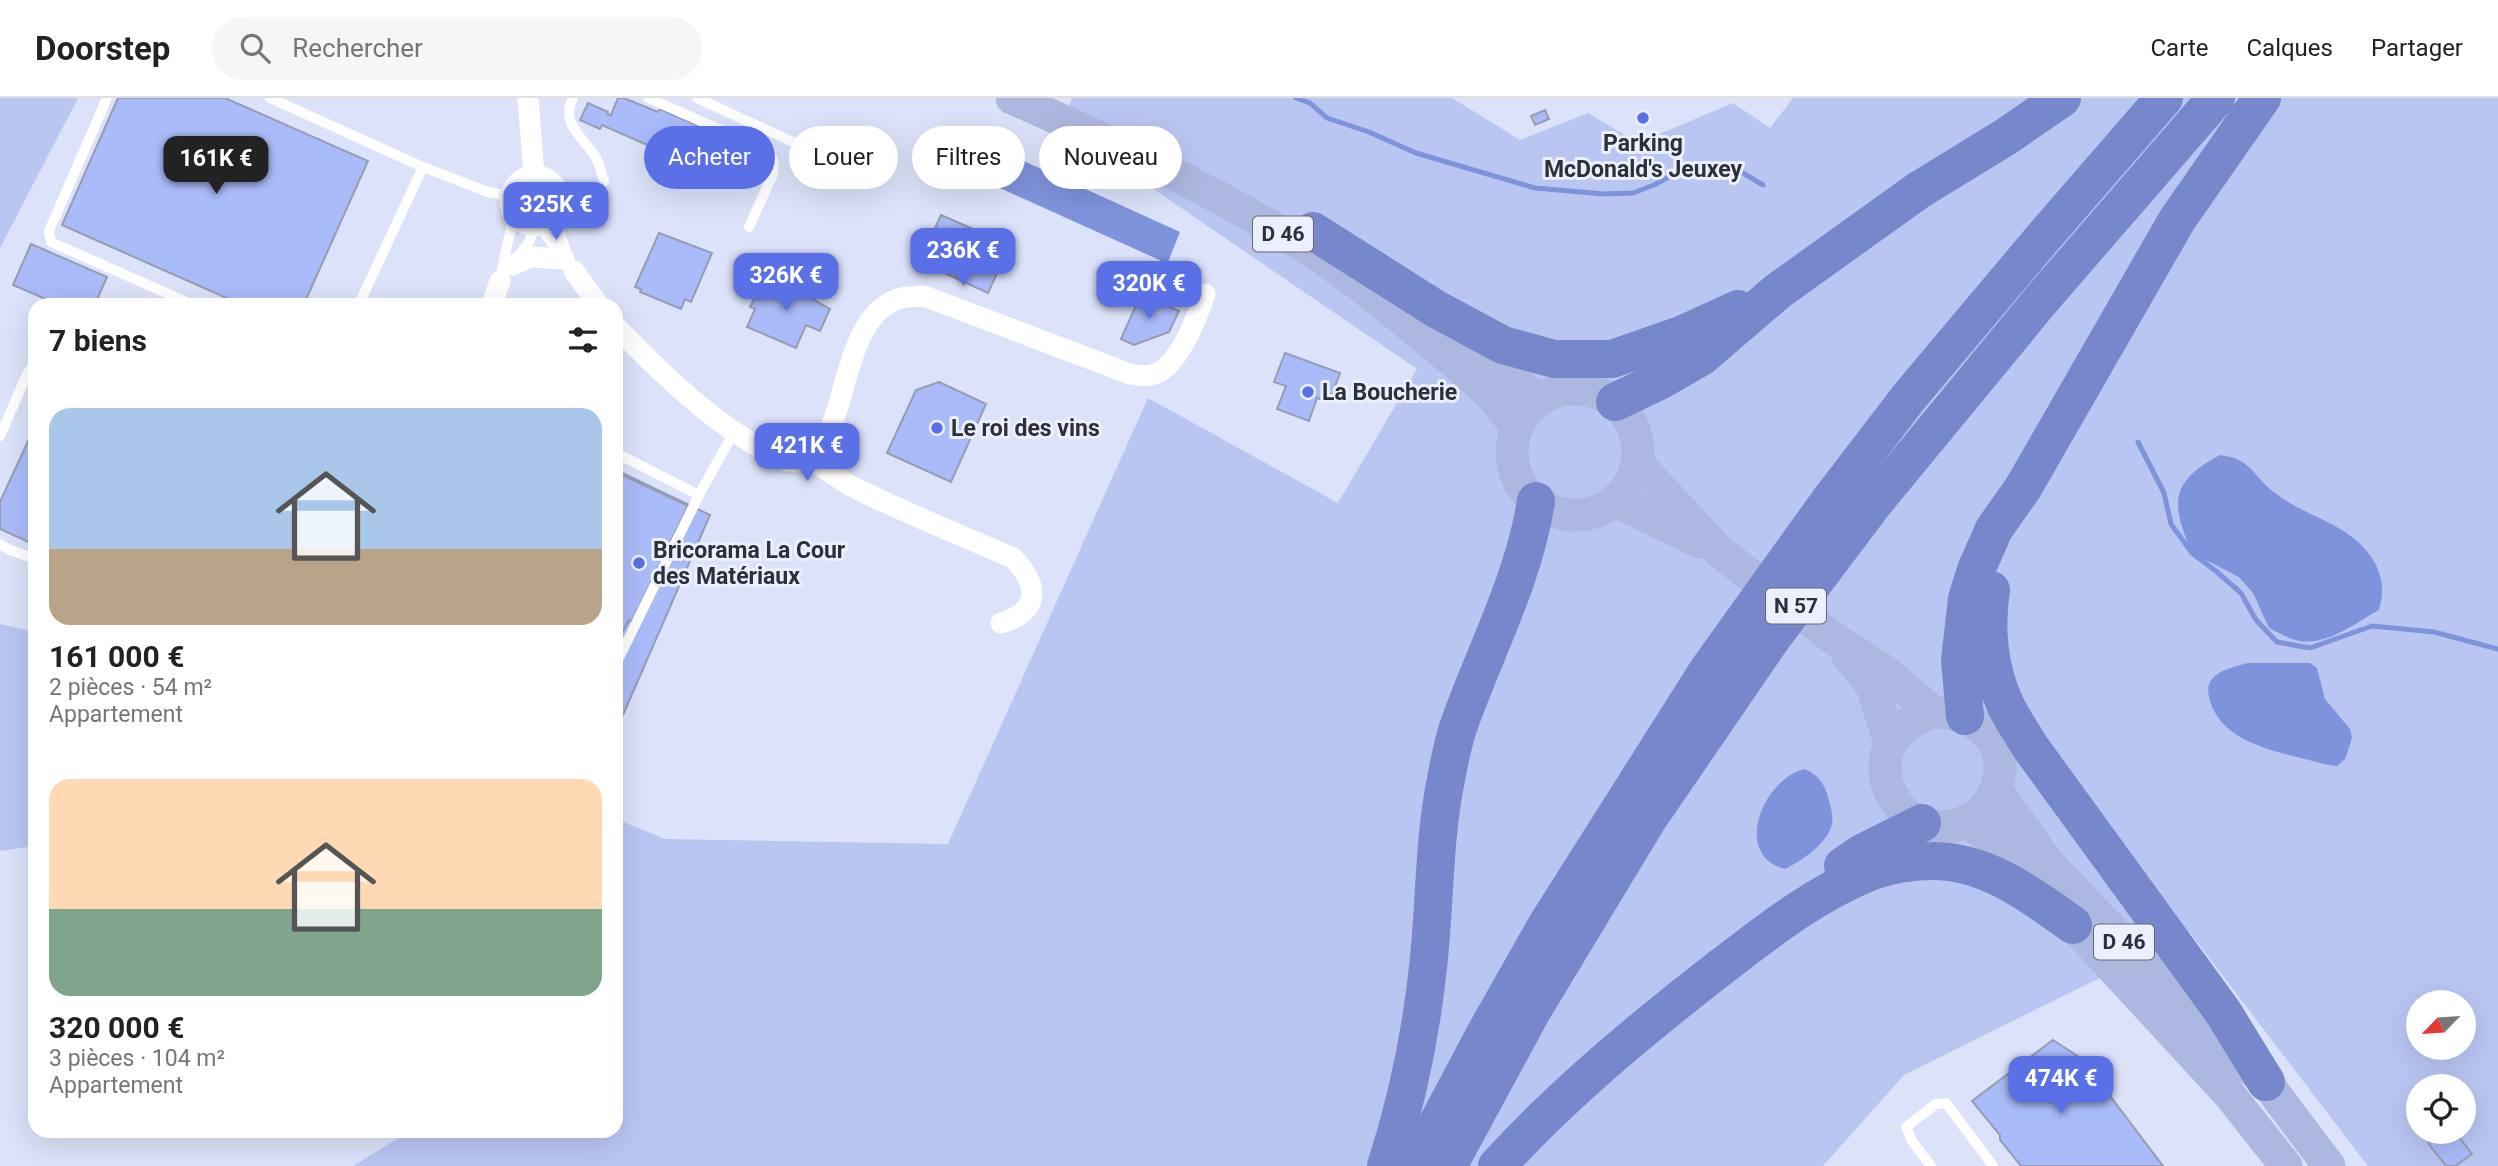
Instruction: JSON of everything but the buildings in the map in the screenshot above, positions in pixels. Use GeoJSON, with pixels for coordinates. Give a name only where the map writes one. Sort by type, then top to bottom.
{"type":"FeatureCollection","features":[{"type":"Feature","properties":{"kind":"highway"},"geometry":{"type":"LineString","coordinates":[[1615,402],[1701,357],[1778,291],[1919,190],[2007,136],[2062,98]]}},
{"type":"Feature","properties":{"kind":"highway","name":"N 57"},"geometry":{"type":"LineString","coordinates":[[1415,1166],[1546,926],[1708,670],[1830,500],[1909,397],[2164,98]]}},
{"type":"Feature","properties":{"kind":"highway","name":"N 57"},"geometry":{"type":"LineString","coordinates":[[1448,1166],[1532,1011],[1648,819],[1772,638],[1873,504],[2040,300],[2216,98]]}},
{"type":"Feature","properties":{"kind":"highway"},"geometry":{"type":"LineString","coordinates":[[1949,714],[1960,660],[1967,599],[1994,529],[2023,488],[2176,220],[2262,98]]}},
{"type":"Feature","properties":{"kind":"highway"},"geometry":{"type":"LineString","coordinates":[[1313,231],[1436,309],[1503,345],[1554,359],[1612,359],[1681,335],[1778,291]]}},
{"type":"Feature","properties":{"kind":"highway"},"geometry":{"type":"LineString","coordinates":[[2023,488],[2004,534],[1993,575],[1988,609],[1987,633],[2004,704],[2031,748],[2222,1012],[2266,1082]]}},
{"type":"Feature","properties":{"kind":"highway"},"geometry":{"type":"LineString","coordinates":[[1386,1166],[1403,1112],[1423,1010],[1433,911],[1437,834],[1458,724],[1509,599],[1531,536],[1536,501]]}},
{"type":"Feature","properties":{"kind":"highway"},"geometry":{"type":"LineString","coordinates":[[1773,926],[1807,891],[1862,853],[1922,823]]}},
{"type":"Feature","properties":{"kind":"highway"},"geometry":{"type":"LineString","coordinates":[[1497,1166],[1582,1081],[1773,926],[1835,888],[1874,871],[1901,864],[1935,861],[1978,869],[2022,889],[2073,925]]}},
{"type":"Feature","properties":{"kind":"main road","name":"D 46"},"geometry":{"type":"LineString","coordinates":[[1012,98],[1103,139],[1299,243],[1378,300],[1453,361],[1500,402],[1516,427]]}},
{"type":"Feature","properties":{"kind":"main road","name":"D 46"},"geometry":{"type":"LineString","coordinates":[[1049,98],[1226,179],[1313,231],[1393,297],[1487,365],[1540,399]]}},
{"type":"Feature","properties":{"kind":"main road"},"geometry":{"type":"LineString","coordinates":[[1578,388],[1598,392],[1615,402],[1630,419],[1638,441],[1638,464],[1633,478],[1616,500],[1601,510],[1585,515],[1559,513],[1536,501],[1521,484],[1513,464],[1516,427],[1529,408],[1540,399],[1558,391],[1578,388]]}},
{"type":"Feature","properties":{"kind":"main road"},"geometry":{"type":"LineString","coordinates":[[1638,464],[1720,552],[1836,640],[1949,714],[1980,726],[1992,739],[2000,773],[1996,790],[1989,803],[1967,821],[1945,827],[1922,823],[1908,816],[1896,804],[1889,790],[1885,766],[1891,744],[1901,729],[1916,718],[1949,714]]}},
{"type":"Feature","properties":{"kind":"main road"},"geometry":{"type":"LineString","coordinates":[[1616,500],[1720,552]]}},
{"type":"Feature","properties":{"kind":"main road"},"geometry":{"type":"LineString","coordinates":[[1836,640],[1872,687],[1891,744]]}},
{"type":"Feature","properties":{"kind":"main road","name":"D 46"},"geometry":{"type":"LineString","coordinates":[[1996,790],[2049,864],[2209,1032],[2266,1082],[2329,1166]]}},
{"type":"Feature","properties":{"kind":"main road","name":"D 46"},"geometry":{"type":"LineString","coordinates":[[1967,821],[1992,839],[2021,866],[2229,1094],[2286,1166]]}},
{"type":"Feature","properties":{"kind":"street"},"geometry":{"type":"LineString","coordinates":[[528,98],[534,175]]}},
{"type":"Feature","properties":{"kind":"street"},"geometry":{"type":"LineString","coordinates":[[534,175],[553,183],[558,192],[558,209],[543,223],[527,225],[512,205],[514,186],[523,178],[534,175]]}},
{"type":"Feature","properties":{"kind":"street"},"geometry":{"type":"LineString","coordinates":[[495,298],[506,273],[531,257],[550,257],[569,265],[594,298]]}},
{"type":"Feature","properties":{"kind":"street"},"geometry":{"type":"LineString","coordinates":[[810,460],[828,434],[848,368],[865,331],[878,311],[897,299],[925,296],[1130,374],[1149,376],[1161,372],[1172,361],[1196,320],[1205,293]]}},
{"type":"Feature","properties":{"kind":"street"},"geometry":{"type":"LineString","coordinates":[[623,334],[660,373],[709,413],[789,462],[810,460],[849,485],[1013,558],[1027,573],[1032,593],[1029,608],[1017,618],[1001,623]]}},
{"type":"Feature","properties":{"kind":"lane"},"geometry":{"type":"LineString","coordinates":[[107,98],[49,231],[51,242],[177,298]]}},
{"type":"Feature","properties":{"kind":"lane"},"geometry":{"type":"LineString","coordinates":[[270,98],[423,167],[488,192],[512,205],[506,273]]}},
{"type":"Feature","properties":{"kind":"lane"},"geometry":{"type":"LineString","coordinates":[[573,98],[568,116],[571,127],[595,155],[604,182]]}},
{"type":"Feature","properties":{"kind":"lane"},"geometry":{"type":"LineString","coordinates":[[648,98],[771,154],[773,174],[748,227]]}},
{"type":"Feature","properties":{"kind":"lane"},"geometry":{"type":"LineString","coordinates":[[697,98],[789,140]]}},
{"type":"Feature","properties":{"kind":"lane"},"geometry":{"type":"LineString","coordinates":[[362,298],[423,167]]}},
{"type":"Feature","properties":{"kind":"lane"},"geometry":{"type":"LineString","coordinates":[[506,273],[543,223]]}},
{"type":"Feature","properties":{"kind":"lane"},"geometry":{"type":"LineString","coordinates":[[543,223],[569,265]]}},
{"type":"Feature","properties":{"kind":"lane"},"geometry":{"type":"LineString","coordinates":[[543,223],[569,265]]}},
{"type":"Feature","properties":{"kind":"lane"},"geometry":{"type":"LineString","coordinates":[[0,436],[28,372]]}},
{"type":"Feature","properties":{"kind":"lane"},"geometry":{"type":"LineString","coordinates":[[623,650],[699,495],[735,430]]}},
{"type":"Feature","properties":{"kind":"lane"},"geometry":{"type":"LineString","coordinates":[[623,457],[699,495]]}},
{"type":"Feature","properties":{"kind":"lane"},"geometry":{"type":"LineString","coordinates":[[0,544],[28,556]]}},
{"type":"Feature","properties":{"kind":"lane"},"geometry":{"type":"LineString","coordinates":[[1931,1166],[1912,1142],[1906,1127],[1937,1104],[1946,1103],[1993,1166]]}},
{"type":"Feature","properties":{"kind":"shaded area"},"geometry":{"type":"Polygon","coordinates":[[[0,98],[78,98],[0,248],[0,98]]]}},
{"type":"Feature","properties":{"kind":"shaded area"},"geometry":{"type":"Polygon","coordinates":[[[1072,98],[1452,98],[1520,140],[1588,113],[1638,143],[1733,103],[1770,128],[1793,98],[2498,98],[2498,1166],[2368,1166],[2190,933],[1904,1075],[1823,1166],[353,1166],[399,1138],[623,1138],[623,822],[665,839],[948,844],[1148,398],[1338,503],[1417,369],[1153,189],[1182,189],[1182,126],[1061,126],[1072,98]]]}},
{"type":"Feature","properties":{"kind":"shaded area"},"geometry":{"type":"Polygon","coordinates":[[[0,624],[28,630],[28,847],[0,851],[0,624]]]}},
{"type":"Feature","properties":{"kind":"water"},"geometry":{"type":"Polygon","coordinates":[[[1025,162],[1039,168],[1039,189],[1085,189],[1180,232],[1166,263],[1002,189],[1025,189],[1025,162]]]}},
{"type":"Feature","properties":{"kind":"water"},"geometry":{"type":"Polygon","coordinates":[[[2220,455],[2246,464],[2267,487],[2288,502],[2355,539],[2366,550],[2380,575],[2382,591],[2379,610],[2350,627],[2317,641],[2295,640],[2269,628],[2253,593],[2239,577],[2192,553],[2180,521],[2179,496],[2191,475],[2220,455]]]}},
{"type":"Feature","properties":{"kind":"water"},"geometry":{"type":"Polygon","coordinates":[[[2248,663],[2310,663],[2317,668],[2325,699],[2350,729],[2352,738],[2345,759],[2337,766],[2290,755],[2239,737],[2226,726],[2215,713],[2209,697],[2210,682],[2220,673],[2248,663]]]}},
{"type":"Feature","properties":{"kind":"water"},"geometry":{"type":"Polygon","coordinates":[[[1805,769],[1814,774],[1825,788],[1831,809],[1831,826],[1816,848],[1785,869],[1769,861],[1760,849],[1757,834],[1759,818],[1776,787],[1805,769]]]}},
{"type":"Feature","properties":{"kind":"waterway"},"geometry":{"type":"LineString","coordinates":[[1296,98],[1310,103],[1327,118],[1369,132],[1416,153],[1535,188],[1604,194],[1633,193],[1687,167],[1715,164],[1736,169],[1763,185]]}},
{"type":"Feature","properties":{"kind":"waterway"},"geometry":{"type":"LineString","coordinates":[[2138,442],[2164,493],[2171,524],[2192,553],[2241,593],[2256,620],[2277,642],[2310,648],[2372,626],[2434,632],[2498,649]]}},
{"type":"Feature","properties":{"kind":"place","name":"Parking McDonald's Jeuxey"},"geometry":{"type":"Point","coordinates":[1643,118]}},
{"type":"Feature","properties":{"kind":"place","name":"La Boucherie"},"geometry":{"type":"Point","coordinates":[1308,392]}},
{"type":"Feature","properties":{"kind":"place","name":"Le roi des vins"},"geometry":{"type":"Point","coordinates":[937,428]}},
{"type":"Feature","properties":{"kind":"place","name":"Bricorama La Cour des Matériaux"},"geometry":{"type":"Point","coordinates":[639,563]}}]}
